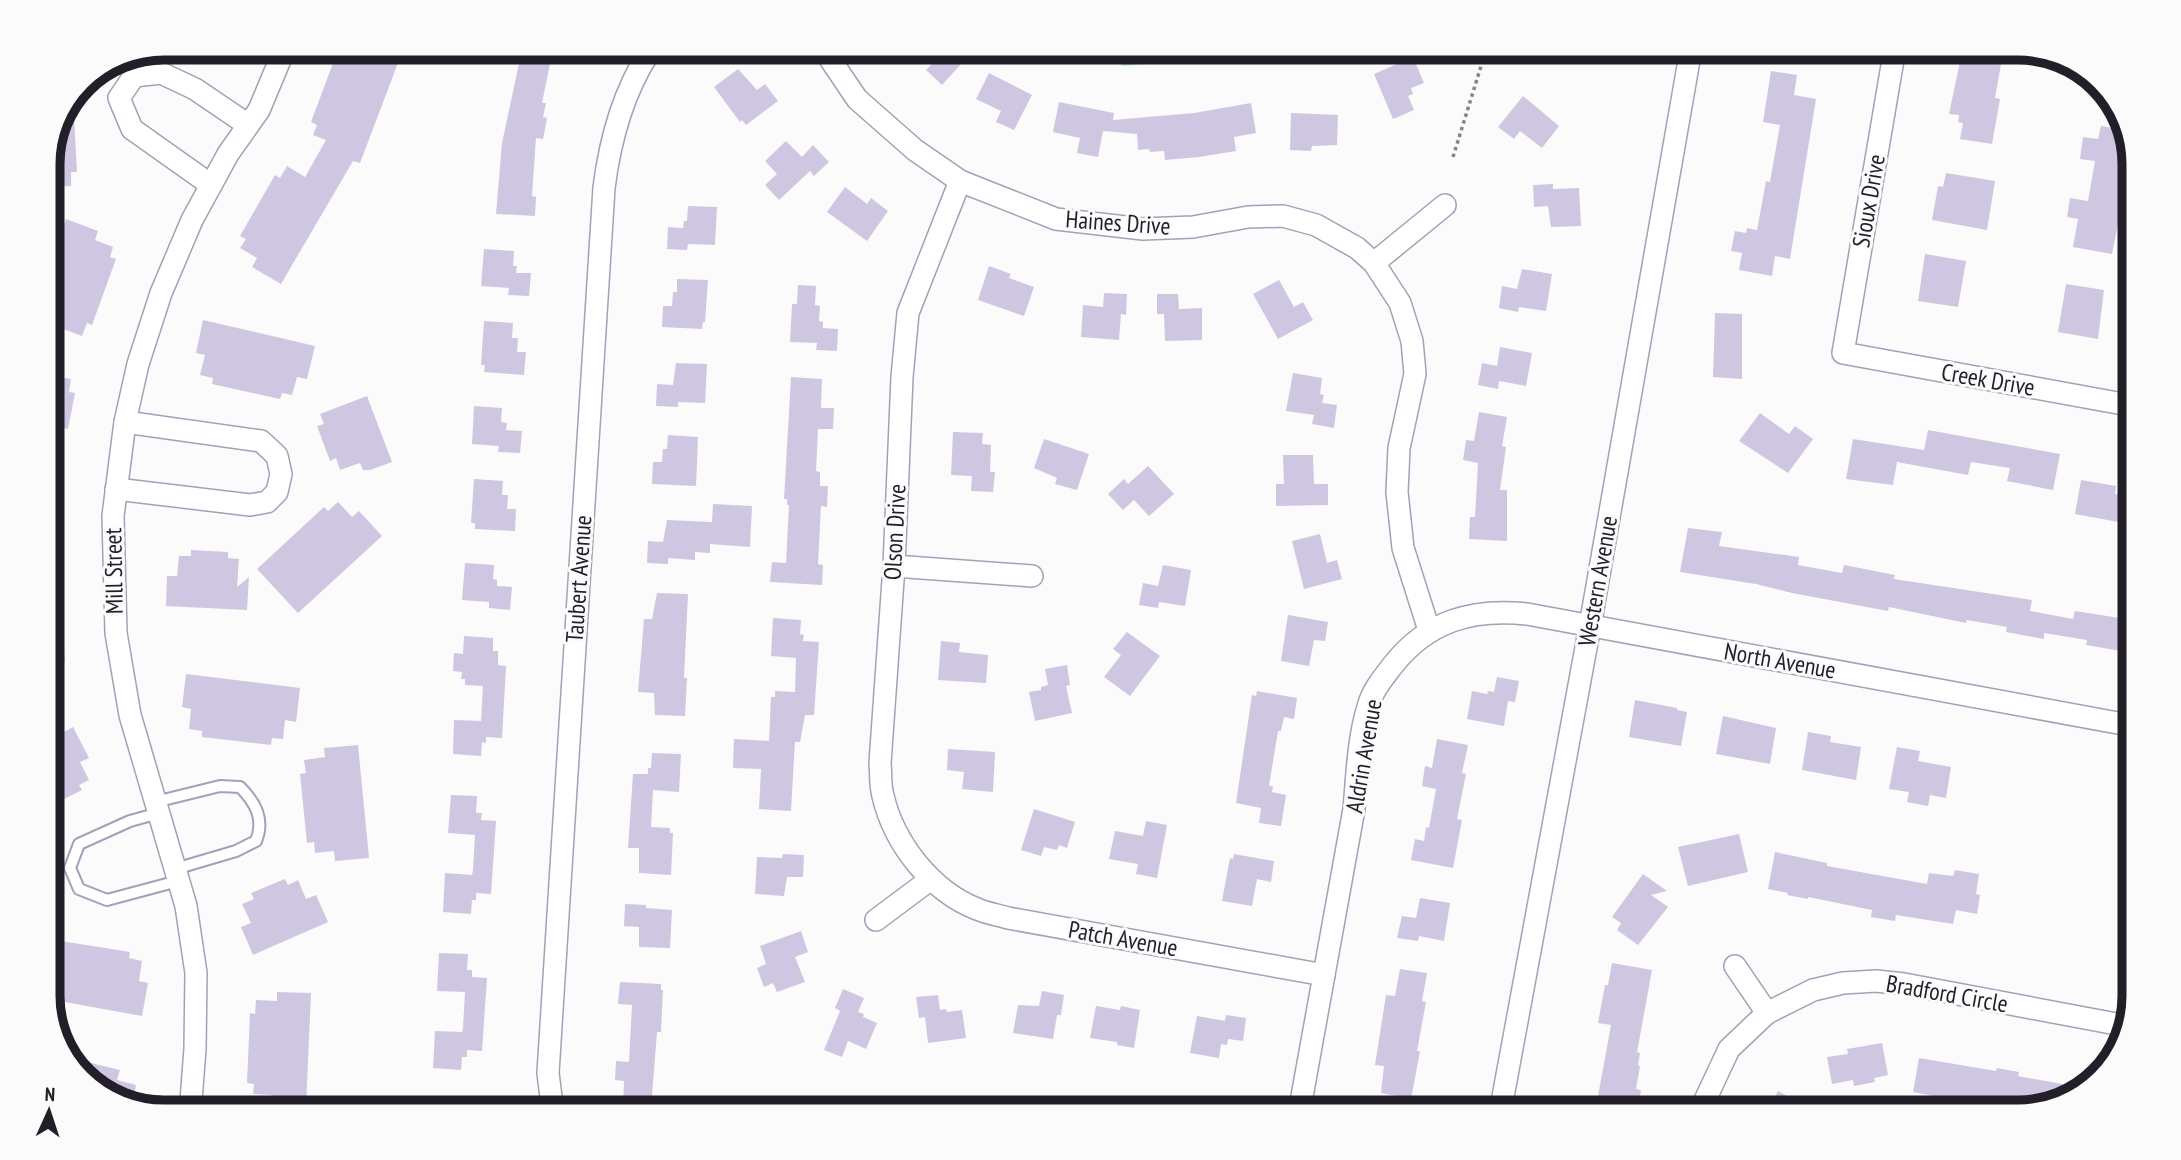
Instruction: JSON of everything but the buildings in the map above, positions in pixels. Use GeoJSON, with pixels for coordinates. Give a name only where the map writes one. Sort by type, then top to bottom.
{"type":"FeatureCollection","features":[{"type":"Feature","properties":{"kind":"street","name":"Mill Street"},"geometry":{"type":"LineString","coordinates":[[191,1100],[196,973],[186,906],[130,715],[116,633],[113,516],[125,422],[138,364],[161,293],[192,220],[228,154],[259,110],[280,60]]}},
{"type":"Feature","properties":{"kind":"street","name":"Taubert Avenue"},"geometry":{"type":"LineString","coordinates":[[551,1100],[548,1073],[604,188],[609,147],[623,103],[645,60]]}},
{"type":"Feature","properties":{"kind":"street","name":"Haines Drive"},"geometry":{"type":"LineString","coordinates":[[831,60],[857,99],[915,150],[960,181],[1056,219],[1143,229],[1193,227],[1248,217],[1283,216],[1315,225],[1357,248],[1374,262]]}},
{"type":"Feature","properties":{"kind":"street","name":"Western Avenue"},"geometry":{"type":"LineString","coordinates":[[1502,1100],[1590,626],[1689,60]]}},
{"type":"Feature","properties":{"kind":"street","name":"Sioux Drive"},"geometry":{"type":"LineString","coordinates":[[1843,353],[1893,60]]}},
{"type":"Feature","properties":{"kind":"street"},"geometry":{"type":"LineString","coordinates":[[211,185],[132,129],[119,98],[134,76],[161,73],[195,89],[248,125]]}},
{"type":"Feature","properties":{"kind":"street","name":"Olson Drive"},"geometry":{"type":"LineString","coordinates":[[931,880],[908,853],[892,823],[882,795],[880,763],[908,313],[960,181]]}},
{"type":"Feature","properties":{"kind":"street"},"geometry":{"type":"LineString","coordinates":[[1429,630],[1404,548],[1397,492],[1399,448],[1415,374],[1412,341],[1400,303],[1374,262],[1445,205]]}},
{"type":"Feature","properties":{"kind":"street","name":"Creek Drive"},"geometry":{"type":"LineString","coordinates":[[1843,353],[2121,404]]}},
{"type":"Feature","properties":{"kind":"street"},"geometry":{"type":"LineString","coordinates":[[116,489],[250,505],[267,502],[277,492],[281,474],[277,456],[261,441],[125,422]]}},
{"type":"Feature","properties":{"kind":"street"},"geometry":{"type":"LineString","coordinates":[[894,566],[1032,576]]}},
{"type":"Feature","properties":{"kind":"street","name":"North Avenue"},"geometry":{"type":"LineString","coordinates":[[1429,630],[1459,619],[1499,611],[2122,724]]}},
{"type":"Feature","properties":{"kind":"street","name":"Aldrin Avenue"},"geometry":{"type":"LineString","coordinates":[[1300,1100],[1354,809],[1368,706],[1380,681],[1400,656],[1429,630]]}},
{"type":"Feature","properties":{"kind":"street"},"geometry":{"type":"LineString","coordinates":[[876,920],[931,880]]}},
{"type":"Feature","properties":{"kind":"street","name":"Patch Avenue"},"geometry":{"type":"LineString","coordinates":[[931,880],[976,909],[1008,918],[1324,975]]}},
{"type":"Feature","properties":{"kind":"street"},"geometry":{"type":"LineString","coordinates":[[1735,966],[1769,1012]]}},
{"type":"Feature","properties":{"kind":"street","name":"Bradford Circle"},"geometry":{"type":"LineString","coordinates":[[1705,1100],[1729,1049],[1769,1012],[1813,990],[1843,983],[1876,981],[1904,984],[2118,1024]]}},
{"type":"Feature","properties":{"kind":"lane"},"geometry":{"type":"LineString","coordinates":[[220,786],[240,787],[253,800],[259,817],[257,841],[177,875],[107,900],[79,889],[69,868],[79,844],[157,807],[220,786]]}},
{"type":"Feature","properties":{"kind":"path"},"geometry":{"type":"LineString","coordinates":[[1453,158],[1483,60]]}},
{"type":"Feature","properties":{"kind":"green space"},"geometry":{"type":"Polygon","coordinates":[[[1113,60],[1194,60],[1123,66],[1113,60]]]}}]}
